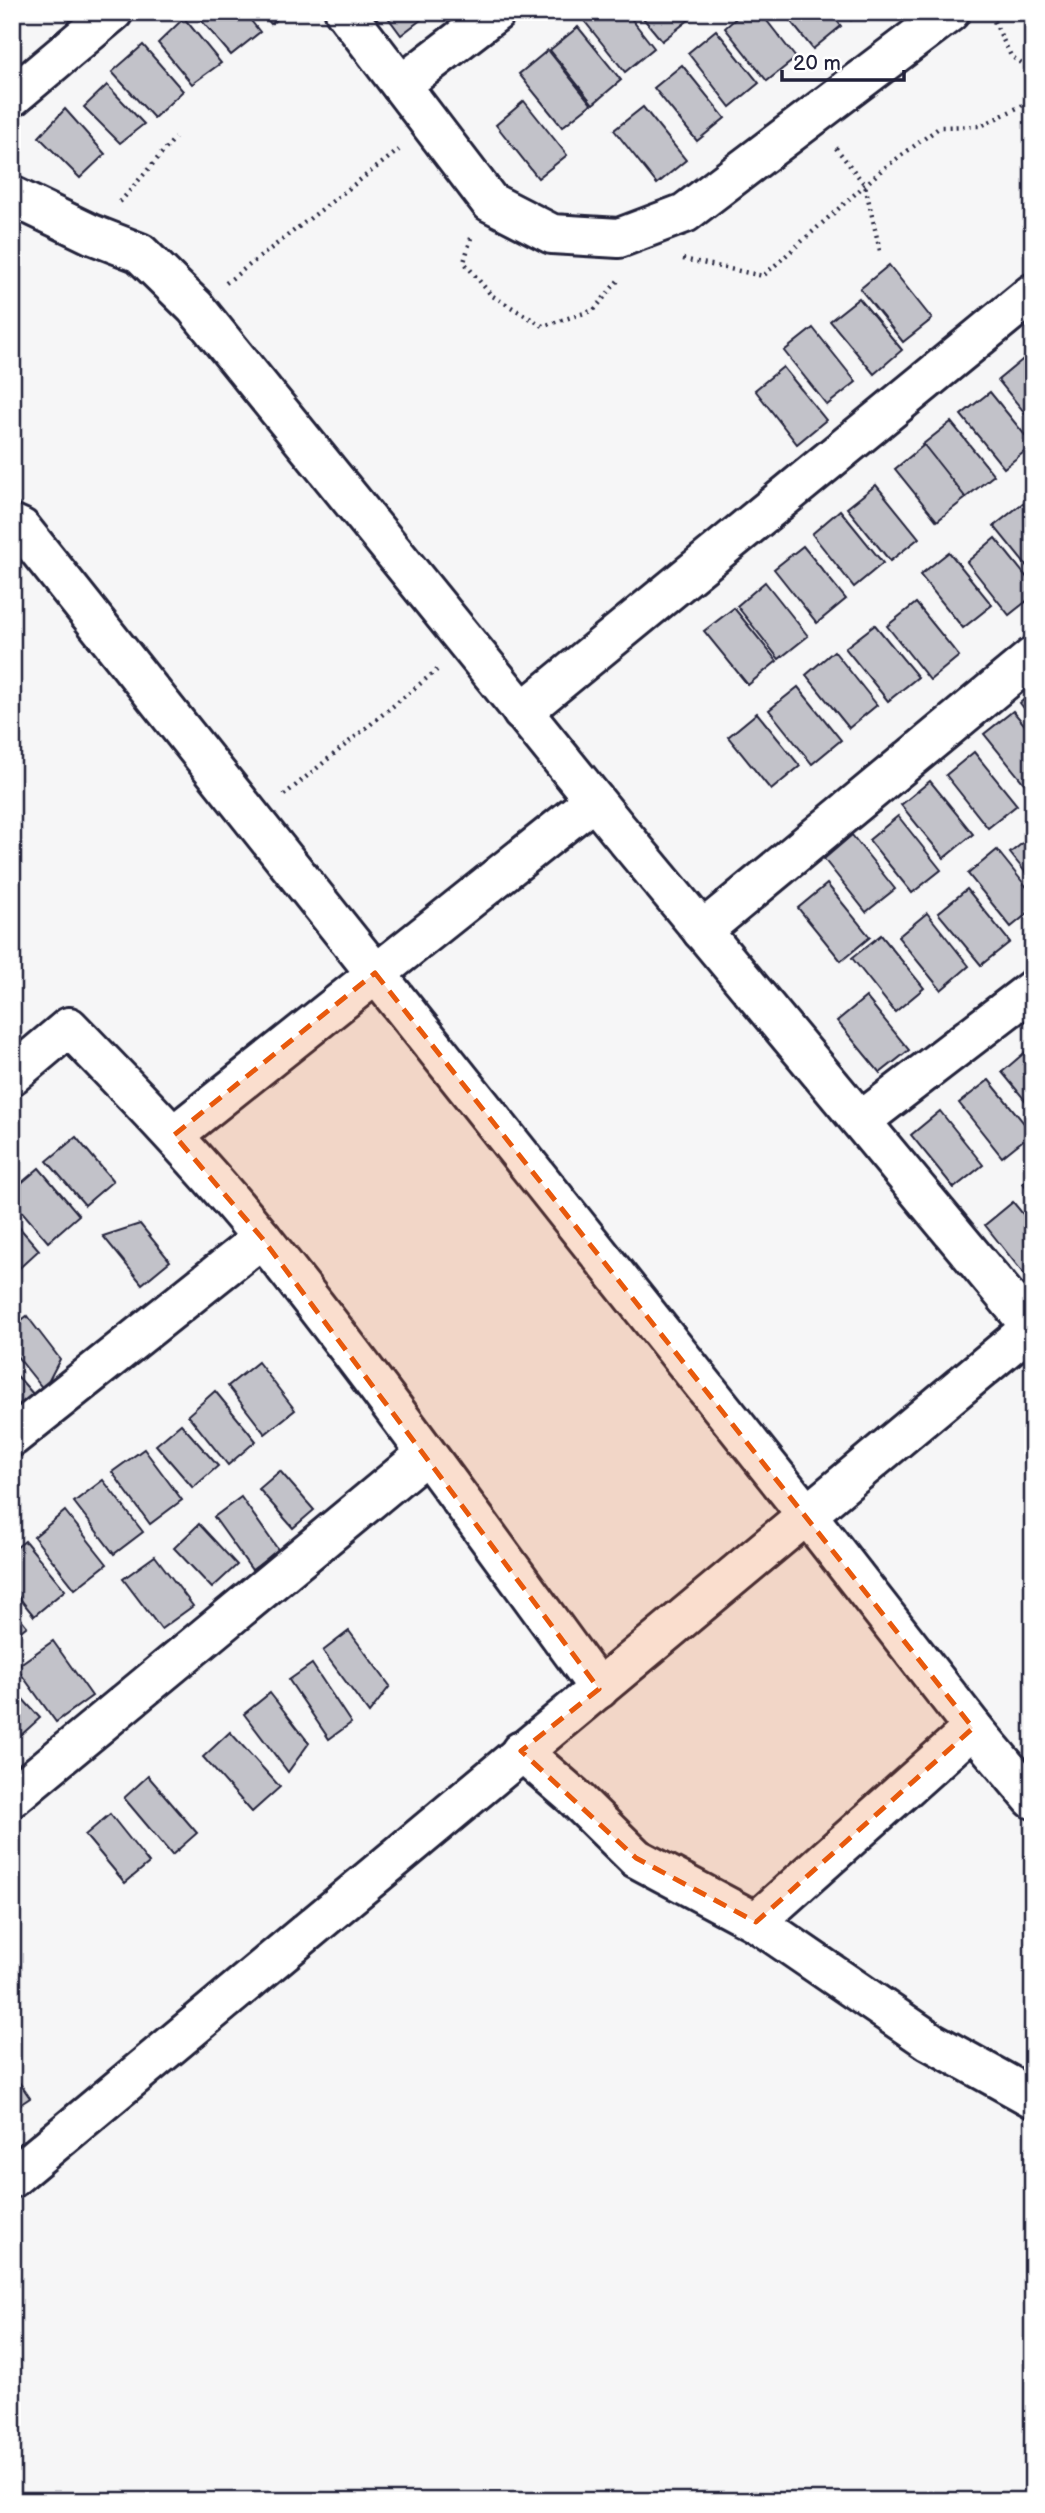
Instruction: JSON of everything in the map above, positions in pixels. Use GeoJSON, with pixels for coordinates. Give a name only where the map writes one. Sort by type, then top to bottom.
{"type":"FeatureCollection","features":[{"type":"Feature","properties":{"kind":"street"},"geometry":{"type":"LineString","coordinates":[[12,97],[113,12]]}},
{"type":"Feature","properties":{"kind":"street"},"geometry":{"type":"LineString","coordinates":[[345,12],[490,202],[552,234],[619,238],[685,213],[950,12]]}},
{"type":"Feature","properties":{"kind":"street"},"geometry":{"type":"LineString","coordinates":[[401,85],[496,12]]}},
{"type":"Feature","properties":{"kind":"street"},"geometry":{"type":"LineString","coordinates":[[12,196],[91,234],[140,253],[195,307],[594,800],[1032,1327],[12,2178]]}},
{"type":"Feature","properties":{"kind":"street"},"geometry":{"type":"LineString","coordinates":[[522,712],[1033,293]]}},
{"type":"Feature","properties":{"kind":"street"},"geometry":{"type":"LineString","coordinates":[[12,524],[21,528],[807,1515],[973,1728],[1033,1799]]}},
{"type":"Feature","properties":{"kind":"street"},"geometry":{"type":"LineString","coordinates":[[702,931],[1033,657]]}},
{"type":"Feature","properties":{"kind":"street"},"geometry":{"type":"LineString","coordinates":[[174,1135],[594,800]]}},
{"type":"Feature","properties":{"kind":"street"},"geometry":{"type":"LineString","coordinates":[[861,1121],[1033,989]]}},
{"type":"Feature","properties":{"kind":"street"},"geometry":{"type":"LineString","coordinates":[[12,1075],[69,1027],[174,1135],[262,1238],[599,1689]]}},
{"type":"Feature","properties":{"kind":"street"},"geometry":{"type":"LineString","coordinates":[[12,1437],[262,1238]]}},
{"type":"Feature","properties":{"kind":"street"},"geometry":{"type":"LineString","coordinates":[[12,1797],[426,1454]]}},
{"type":"Feature","properties":{"kind":"street"},"geometry":{"type":"LineString","coordinates":[[756,1922],[973,1728]]}},
{"type":"Feature","properties":{"kind":"street"},"geometry":{"type":"LineString","coordinates":[[521,1751],[573,1796],[636,1858],[756,1922],[930,2041],[1033,2098]]}},
{"type":"Feature","properties":{"kind":"path"},"geometry":{"type":"LineString","coordinates":[[990,12],[1011,55],[1033,72]]}},
{"type":"Feature","properties":{"kind":"path"},"geometry":{"type":"LineString","coordinates":[[811,117],[865,185],[880,251]]}},
{"type":"Feature","properties":{"kind":"path"},"geometry":{"type":"LineString","coordinates":[[195,307],[432,125]]}},
{"type":"Feature","properties":{"kind":"path"},"geometry":{"type":"LineString","coordinates":[[91,234],[176,138]]}},
{"type":"Feature","properties":{"kind":"path"},"geometry":{"type":"LineString","coordinates":[[253,820],[468,644]]}},
{"type":"Feature","properties":{"kind":"highlighted area"},"geometry":{"type":"Polygon","coordinates":[[[375,973],[973,1728],[756,1922],[636,1858],[521,1751],[599,1689],[262,1238],[174,1135],[375,973]]]}},
{"type":"Feature","properties":{"kind":"building"},"geometry":{"type":"Polygon","coordinates":[[[244,12],[260,32],[231,55],[196,14],[244,12]]]}},
{"type":"Feature","properties":{"kind":"building"},"geometry":{"type":"Polygon","coordinates":[[[261,12],[286,12],[271,24],[261,12]]]}},
{"type":"Feature","properties":{"kind":"building"},"geometry":{"type":"Polygon","coordinates":[[[384,12],[431,12],[401,35],[384,12]]]}},
{"type":"Feature","properties":{"kind":"building"},"geometry":{"type":"Polygon","coordinates":[[[590,12],[626,12],[654,48],[625,72],[582,18],[590,12]]]}},
{"type":"Feature","properties":{"kind":"building"},"geometry":{"type":"Polygon","coordinates":[[[638,12],[686,12],[691,18],[662,41],[638,12]]]}},
{"type":"Feature","properties":{"kind":"building"},"geometry":{"type":"Polygon","coordinates":[[[743,12],[760,12],[796,58],[767,81],[725,28],[743,12]]]}},
{"type":"Feature","properties":{"kind":"building"},"geometry":{"type":"Polygon","coordinates":[[[783,12],[830,12],[841,26],[813,49],[783,12]]]}},
{"type":"Feature","properties":{"kind":"building"},"geometry":{"type":"Polygon","coordinates":[[[844,12],[861,12],[851,20],[844,12]]]}},
{"type":"Feature","properties":{"kind":"building"},"geometry":{"type":"Polygon","coordinates":[[[184,18],[221,63],[192,84],[158,43],[184,18]]]}},
{"type":"Feature","properties":{"kind":"building"},"geometry":{"type":"Polygon","coordinates":[[[578,27],[621,80],[593,104],[550,50],[578,27]]]}},
{"type":"Feature","properties":{"kind":"building"},"geometry":{"type":"Polygon","coordinates":[[[716,30],[759,83],[730,107],[688,53],[716,30]]]}},
{"type":"Feature","properties":{"kind":"building"},"geometry":{"type":"Polygon","coordinates":[[[143,45],[183,91],[154,118],[112,72],[143,45]]]}},
{"type":"Feature","properties":{"kind":"building"},"geometry":{"type":"Polygon","coordinates":[[[548,50],[591,104],[562,127],[519,74],[548,50]]]}},
{"type":"Feature","properties":{"kind":"building"},"geometry":{"type":"Polygon","coordinates":[[[682,65],[725,118],[697,141],[654,88],[682,65]]]}},
{"type":"Feature","properties":{"kind":"building"},"geometry":{"type":"Polygon","coordinates":[[[107,85],[144,124],[120,143],[84,107],[107,85]]]}},
{"type":"Feature","properties":{"kind":"building"},"geometry":{"type":"Polygon","coordinates":[[[524,101],[567,155],[538,178],[496,125],[524,101]]]}},
{"type":"Feature","properties":{"kind":"building"},"geometry":{"type":"Polygon","coordinates":[[[643,107],[686,160],[657,184],[614,130],[643,107]]]}},
{"type":"Feature","properties":{"kind":"building"},"geometry":{"type":"Polygon","coordinates":[[[65,109],[105,154],[80,178],[39,137],[65,109]]]}},
{"type":"Feature","properties":{"kind":"building"},"geometry":{"type":"Polygon","coordinates":[[[889,265],[932,319],[903,342],[860,289],[889,265]]]}},
{"type":"Feature","properties":{"kind":"building"},"geometry":{"type":"Polygon","coordinates":[[[859,298],[902,350],[874,374],[830,321],[859,298]]]}},
{"type":"Feature","properties":{"kind":"building"},"geometry":{"type":"Polygon","coordinates":[[[813,328],[856,382],[827,405],[784,351],[813,328]]]}},
{"type":"Feature","properties":{"kind":"building"},"geometry":{"type":"Polygon","coordinates":[[[1027,356],[1033,363],[1033,423],[998,380],[1027,356]]]}},
{"type":"Feature","properties":{"kind":"building"},"geometry":{"type":"Polygon","coordinates":[[[783,367],[826,420],[797,444],[755,390],[783,367]]]}},
{"type":"Feature","properties":{"kind":"building"},"geometry":{"type":"Polygon","coordinates":[[[990,392],[1033,445],[1004,468],[961,415],[990,392]]]}},
{"type":"Feature","properties":{"kind":"building"},"geometry":{"type":"Polygon","coordinates":[[[951,422],[994,475],[965,498],[922,445],[951,422]]]}},
{"type":"Feature","properties":{"kind":"building"},"geometry":{"type":"Polygon","coordinates":[[[924,445],[966,498],[937,521],[895,469],[924,445]]]}},
{"type":"Feature","properties":{"kind":"building"},"geometry":{"type":"Polygon","coordinates":[[[876,485],[919,538],[890,561],[847,508],[876,485]]]}},
{"type":"Feature","properties":{"kind":"building"},"geometry":{"type":"Polygon","coordinates":[[[1023,503],[1033,515],[1033,574],[994,526],[1023,503]]]}},
{"type":"Feature","properties":{"kind":"building"},"geometry":{"type":"Polygon","coordinates":[[[840,510],[883,563],[854,587],[812,534],[840,510]]]}},
{"type":"Feature","properties":{"kind":"building"},"geometry":{"type":"Polygon","coordinates":[[[995,538],[1033,585],[1033,596],[1009,615],[967,562],[995,538]]]}},
{"type":"Feature","properties":{"kind":"building"},"geometry":{"type":"Polygon","coordinates":[[[803,546],[846,599],[817,623],[774,569],[803,546]]]}},
{"type":"Feature","properties":{"kind":"building"},"geometry":{"type":"Polygon","coordinates":[[[949,552],[992,605],[963,628],[920,575],[949,552]]]}},
{"type":"Feature","properties":{"kind":"building"},"geometry":{"type":"Polygon","coordinates":[[[765,582],[808,636],[779,659],[737,606],[765,582]]]}},
{"type":"Feature","properties":{"kind":"building"},"geometry":{"type":"Polygon","coordinates":[[[916,603],[959,656],[930,680],[887,626],[916,603]]]}},
{"type":"Feature","properties":{"kind":"building"},"geometry":{"type":"Polygon","coordinates":[[[734,608],[777,661],[748,685],[704,631],[734,608]]]}},
{"type":"Feature","properties":{"kind":"building"},"geometry":{"type":"Polygon","coordinates":[[[875,625],[918,677],[888,701],[845,648],[875,625]]]}},
{"type":"Feature","properties":{"kind":"building"},"geometry":{"type":"Polygon","coordinates":[[[834,651],[877,705],[849,728],[806,675],[834,651]]]}},
{"type":"Feature","properties":{"kind":"building"},"geometry":{"type":"Polygon","coordinates":[[[798,687],[841,740],[812,764],[769,710],[798,687]]]}},
{"type":"Feature","properties":{"kind":"building"},"geometry":{"type":"Polygon","coordinates":[[[1033,692],[1033,720],[1020,703],[1033,692]]]}},
{"type":"Feature","properties":{"kind":"building"},"geometry":{"type":"Polygon","coordinates":[[[1013,711],[1033,735],[1033,783],[1027,787],[984,734],[1013,711]]]}},
{"type":"Feature","properties":{"kind":"building"},"geometry":{"type":"Polygon","coordinates":[[[757,713],[800,766],[771,790],[728,737],[757,713]]]}},
{"type":"Feature","properties":{"kind":"building"},"geometry":{"type":"Polygon","coordinates":[[[974,752],[1017,805],[988,828],[946,775],[974,752]]]}},
{"type":"Feature","properties":{"kind":"building"},"geometry":{"type":"Polygon","coordinates":[[[930,781],[973,834],[944,858],[901,805],[930,781]]]}},
{"type":"Feature","properties":{"kind":"building"},"geometry":{"type":"Polygon","coordinates":[[[898,816],[941,870],[912,893],[869,840],[898,816]]]}},
{"type":"Feature","properties":{"kind":"building"},"geometry":{"type":"Polygon","coordinates":[[[852,835],[895,889],[866,912],[824,859],[852,835]]]}},
{"type":"Feature","properties":{"kind":"building"},"geometry":{"type":"Polygon","coordinates":[[[1033,835],[1033,882],[1010,853],[1033,835]]]}},
{"type":"Feature","properties":{"kind":"building"},"geometry":{"type":"Polygon","coordinates":[[[997,850],[1033,895],[1033,909],[1011,927],[968,874],[997,850]]]}},
{"type":"Feature","properties":{"kind":"building"},"geometry":{"type":"Polygon","coordinates":[[[827,884],[870,937],[841,961],[798,908],[827,884]]]}},
{"type":"Feature","properties":{"kind":"building"},"geometry":{"type":"Polygon","coordinates":[[[967,889],[1010,942],[981,965],[938,913],[967,889]]]}},
{"type":"Feature","properties":{"kind":"building"},"geometry":{"type":"Polygon","coordinates":[[[927,913],[969,966],[941,990],[898,937],[927,913]]]}},
{"type":"Feature","properties":{"kind":"building"},"geometry":{"type":"Polygon","coordinates":[[[881,935],[924,988],[895,1012],[852,958],[881,935]]]}},
{"type":"Feature","properties":{"kind":"building"},"geometry":{"type":"Polygon","coordinates":[[[866,997],[909,1050],[880,1073],[837,1021],[866,997]]]}},
{"type":"Feature","properties":{"kind":"building"},"geometry":{"type":"Polygon","coordinates":[[[1030,1048],[1033,1051],[1033,1110],[1002,1072],[1030,1048]]]}},
{"type":"Feature","properties":{"kind":"building"},"geometry":{"type":"Polygon","coordinates":[[[989,1080],[1032,1133],[1002,1157],[959,1103],[989,1080]]]}},
{"type":"Feature","properties":{"kind":"building"},"geometry":{"type":"Polygon","coordinates":[[[940,1111],[983,1165],[954,1188],[911,1135],[940,1111]]]}},
{"type":"Feature","properties":{"kind":"building"},"geometry":{"type":"Polygon","coordinates":[[[76,1137],[113,1181],[85,1205],[47,1161],[76,1137]]]}},
{"type":"Feature","properties":{"kind":"building"},"geometry":{"type":"Polygon","coordinates":[[[39,1168],[79,1215],[48,1242],[12,1200],[12,1191],[39,1168]]]}},
{"type":"Feature","properties":{"kind":"building"},"geometry":{"type":"Polygon","coordinates":[[[1033,1175],[1033,1196],[1023,1183],[1033,1175]]]}},
{"type":"Feature","properties":{"kind":"building"},"geometry":{"type":"Polygon","coordinates":[[[1013,1202],[1033,1226],[1033,1274],[1027,1278],[985,1225],[1013,1202]]]}},
{"type":"Feature","properties":{"kind":"building"},"geometry":{"type":"Polygon","coordinates":[[[12,1219],[39,1250],[13,1274],[12,1274],[12,1219]]]}},
{"type":"Feature","properties":{"kind":"building"},"geometry":{"type":"Polygon","coordinates":[[[140,1224],[170,1261],[142,1284],[103,1236],[140,1224]]]}},
{"type":"Feature","properties":{"kind":"building"},"geometry":{"type":"Polygon","coordinates":[[[27,1316],[60,1359],[44,1390],[12,1350],[12,1327],[27,1316]]]}},
{"type":"Feature","properties":{"kind":"building"},"geometry":{"type":"Polygon","coordinates":[[[258,1362],[295,1410],[265,1434],[228,1386],[258,1362]]]}},
{"type":"Feature","properties":{"kind":"building"},"geometry":{"type":"Polygon","coordinates":[[[12,1370],[34,1395],[12,1414],[12,1370]]]}},
{"type":"Feature","properties":{"kind":"building"},"geometry":{"type":"Polygon","coordinates":[[[215,1391],[256,1441],[228,1465],[188,1415],[215,1391]]]}},
{"type":"Feature","properties":{"kind":"building"},"geometry":{"type":"Polygon","coordinates":[[[181,1424],[218,1466],[193,1488],[156,1445],[181,1424]]]}},
{"type":"Feature","properties":{"kind":"building"},"geometry":{"type":"Polygon","coordinates":[[[144,1449],[182,1500],[150,1524],[112,1472],[144,1449]]]}},
{"type":"Feature","properties":{"kind":"building"},"geometry":{"type":"Polygon","coordinates":[[[280,1471],[314,1510],[293,1528],[259,1489],[280,1471]]]}},
{"type":"Feature","properties":{"kind":"building"},"geometry":{"type":"Polygon","coordinates":[[[103,1480],[143,1532],[114,1554],[74,1502],[103,1480]]]}},
{"type":"Feature","properties":{"kind":"building"},"geometry":{"type":"Polygon","coordinates":[[[241,1497],[279,1551],[252,1570],[214,1517],[241,1497]]]}},
{"type":"Feature","properties":{"kind":"building"},"geometry":{"type":"Polygon","coordinates":[[[65,1511],[107,1564],[75,1589],[34,1537],[65,1511]]]}},
{"type":"Feature","properties":{"kind":"building"},"geometry":{"type":"Polygon","coordinates":[[[199,1524],[237,1565],[212,1588],[174,1548],[199,1524]]]}},
{"type":"Feature","properties":{"kind":"building"},"geometry":{"type":"Polygon","coordinates":[[[25,1541],[65,1590],[34,1616],[12,1589],[12,1551],[25,1541]]]}},
{"type":"Feature","properties":{"kind":"building"},"geometry":{"type":"Polygon","coordinates":[[[155,1556],[193,1606],[161,1629],[123,1579],[155,1556]]]}},
{"type":"Feature","properties":{"kind":"building"},"geometry":{"type":"Polygon","coordinates":[[[12,1608],[27,1626],[12,1638],[12,1608]]]}},
{"type":"Feature","properties":{"kind":"building"},"geometry":{"type":"Polygon","coordinates":[[[349,1631],[390,1686],[369,1713],[323,1651],[349,1631]]]}},
{"type":"Feature","properties":{"kind":"building"},"geometry":{"type":"Polygon","coordinates":[[[53,1641],[92,1696],[56,1722],[16,1667],[53,1641]]]}},
{"type":"Feature","properties":{"kind":"building"},"geometry":{"type":"Polygon","coordinates":[[[312,1664],[351,1723],[329,1739],[289,1680],[312,1664]]]}},
{"type":"Feature","properties":{"kind":"building"},"geometry":{"type":"Polygon","coordinates":[[[12,1687],[40,1718],[20,1736],[12,1728],[12,1687]]]}},
{"type":"Feature","properties":{"kind":"building"},"geometry":{"type":"Polygon","coordinates":[[[270,1693],[309,1743],[288,1772],[244,1714],[270,1693]]]}},
{"type":"Feature","properties":{"kind":"building"},"geometry":{"type":"Polygon","coordinates":[[[230,1732],[280,1787],[252,1812],[203,1757],[230,1732]]]}},
{"type":"Feature","properties":{"kind":"building"},"geometry":{"type":"Polygon","coordinates":[[[148,1776],[197,1833],[172,1855],[124,1798],[148,1776]]]}},
{"type":"Feature","properties":{"kind":"building"},"geometry":{"type":"Polygon","coordinates":[[[110,1814],[149,1863],[125,1883],[85,1835],[110,1814]]]}},
{"type":"Feature","properties":{"kind":"building"},"geometry":{"type":"Polygon","coordinates":[[[12,2072],[30,2098],[12,2110],[12,2072]]]}}]}
